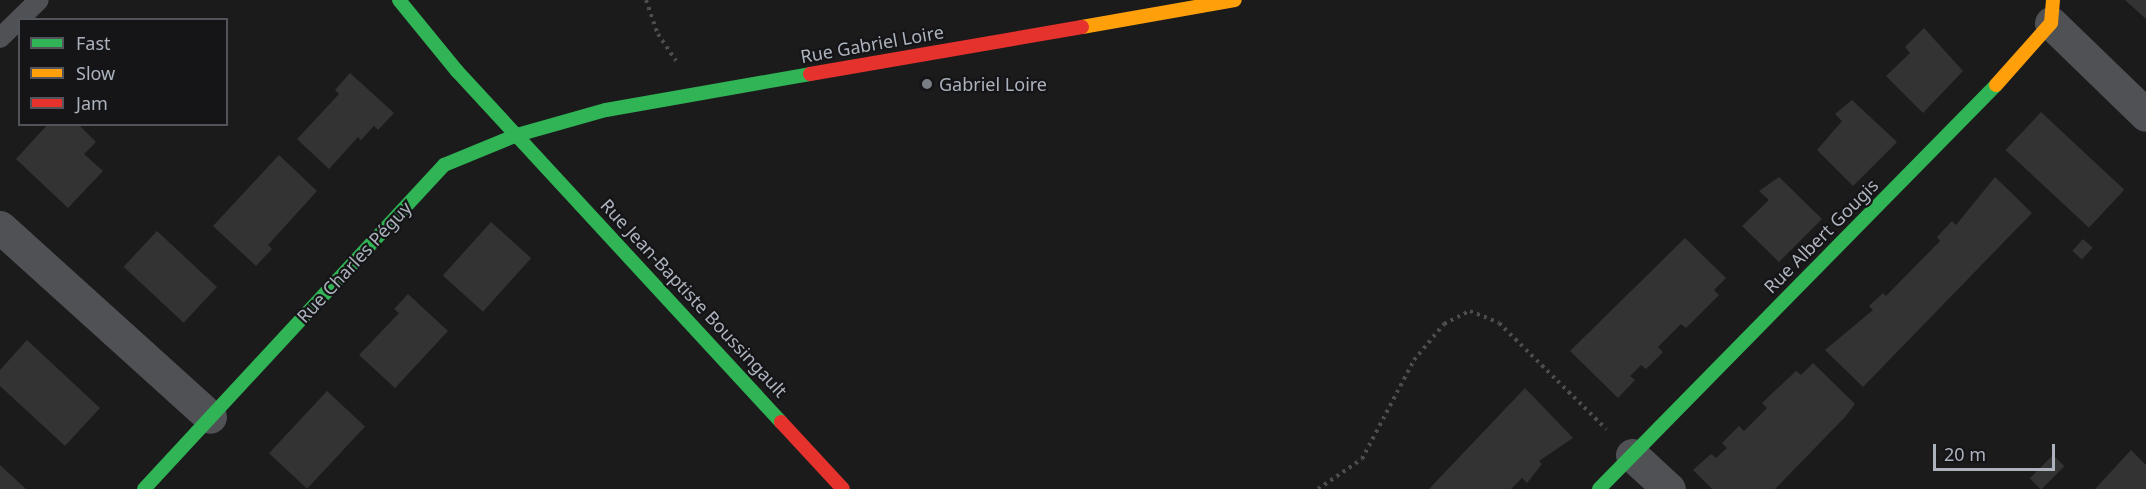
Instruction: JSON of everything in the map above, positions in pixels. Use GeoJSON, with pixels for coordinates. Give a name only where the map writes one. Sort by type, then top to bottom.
{"type":"FeatureCollection","features":[{"type":"Feature","properties":{"kind":"street","name":"Rue Jean-Baptiste Boussingault"},"geometry":{"type":"LineString","coordinates":[[399,0],[517,135],[843,489]]}},
{"type":"Feature","properties":{"kind":"street","name":"Rue Gabriel Loire"},"geometry":{"type":"LineString","coordinates":[[517,135],[606,110],[1235,0]]}},
{"type":"Feature","properties":{"kind":"street"},"geometry":{"type":"LineString","coordinates":[[2052,12],[2146,115]]}},
{"type":"Feature","properties":{"kind":"street","name":"Rue Albert Gougis"},"geometry":{"type":"LineString","coordinates":[[1599,489],[2052,12]]}},
{"type":"Feature","properties":{"kind":"street","name":"Rue Charles Péguy"},"geometry":{"type":"LineString","coordinates":[[144,489],[444,165],[517,135]]}},
{"type":"Feature","properties":{"kind":"street"},"geometry":{"type":"LineString","coordinates":[[0,227],[210,417]]}},
{"type":"Feature","properties":{"kind":"street"},"geometry":{"type":"LineString","coordinates":[[1632,455],[1669,489]]}},
{"type":"Feature","properties":{"kind":"lane"},"geometry":{"type":"LineString","coordinates":[[21,18],[39,0]]}},
{"type":"Feature","properties":{"kind":"lane"},"geometry":{"type":"LineString","coordinates":[[0,38],[18,20]]}},
{"type":"Feature","properties":{"kind":"path"},"geometry":{"type":"LineString","coordinates":[[646,0],[658,34],[697,94]]}},
{"type":"Feature","properties":{"kind":"path"},"geometry":{"type":"LineString","coordinates":[[1318,489],[1362,459],[1414,360],[1444,324],[1470,311],[1499,324],[1632,455]]}},
{"type":"Feature","properties":{"kind":"building"},"geometry":{"type":"Polygon","coordinates":[[[2125,0],[2146,0],[2146,19],[2125,0]]]}},
{"type":"Feature","properties":{"kind":"building"},"geometry":{"type":"Polygon","coordinates":[[[1924,28],[1963,71],[1923,113],[1886,76],[1910,53],[1905,47],[1924,28]]]}},
{"type":"Feature","properties":{"kind":"building"},"geometry":{"type":"Polygon","coordinates":[[[350,73],[394,113],[378,130],[374,126],[361,140],[358,137],[329,169],[297,139],[339,94],[335,90],[350,73]]]}},
{"type":"Feature","properties":{"kind":"building"},"geometry":{"type":"Polygon","coordinates":[[[1852,100],[1897,142],[1853,186],[1817,150],[1842,121],[1835,114],[1852,100]]]}},
{"type":"Feature","properties":{"kind":"building"},"geometry":{"type":"Polygon","coordinates":[[[2041,112],[2124,190],[2089,228],[2006,150],[2041,112]]]}},
{"type":"Feature","properties":{"kind":"building"},"geometry":{"type":"Polygon","coordinates":[[[46,126],[80,126],[96,142],[84,154],[103,171],[68,208],[16,159],[46,126]]]}},
{"type":"Feature","properties":{"kind":"building"},"geometry":{"type":"Polygon","coordinates":[[[279,155],[317,191],[268,245],[272,249],[256,266],[213,226],[279,155]]]}},
{"type":"Feature","properties":{"kind":"building"},"geometry":{"type":"Polygon","coordinates":[[[1779,177],[1822,219],[1779,262],[1742,226],[1769,200],[1759,191],[1779,177]]]}},
{"type":"Feature","properties":{"kind":"building"},"geometry":{"type":"Polygon","coordinates":[[[1995,177],[2032,213],[1863,387],[1825,350],[1873,310],[1869,306],[1883,293],[1886,296],[1940,241],[1937,237],[1952,221],[1956,225],[1995,177]]]}},
{"type":"Feature","properties":{"kind":"building"},"geometry":{"type":"Polygon","coordinates":[[[491,222],[531,258],[483,312],[443,276],[491,222]]]}},
{"type":"Feature","properties":{"kind":"building"},"geometry":{"type":"Polygon","coordinates":[[[157,231],[217,287],[184,323],[124,267],[157,231]]]}},
{"type":"Feature","properties":{"kind":"building"},"geometry":{"type":"Polygon","coordinates":[[[1685,238],[1726,278],[1714,290],[1719,295],[1686,328],[1681,324],[1658,347],[1663,352],[1646,369],[1641,365],[1630,376],[1635,380],[1618,398],[1570,351],[1685,238]]]}},
{"type":"Feature","properties":{"kind":"building"},"geometry":{"type":"Polygon","coordinates":[[[2083,239],[2093,248],[2082,260],[2072,251],[2083,239]]]}},
{"type":"Feature","properties":{"kind":"building"},"geometry":{"type":"Polygon","coordinates":[[[408,294],[448,331],[395,388],[359,355],[399,313],[394,309],[408,294]]]}},
{"type":"Feature","properties":{"kind":"building"},"geometry":{"type":"Polygon","coordinates":[[[27,340],[100,408],[65,446],[0,386],[0,370],[27,340]]]}},
{"type":"Feature","properties":{"kind":"building"},"geometry":{"type":"Polygon","coordinates":[[[1813,363],[1855,404],[1845,417],[1775,489],[1712,489],[1693,470],[1711,454],[1716,458],[1727,448],[1722,443],[1739,426],[1744,431],[1767,408],[1762,403],[1796,371],[1801,375],[1813,363]]]}},
{"type":"Feature","properties":{"kind":"building"},"geometry":{"type":"Polygon","coordinates":[[[1525,388],[1573,438],[1539,461],[1542,464],[1527,483],[1522,478],[1511,489],[1429,489],[1525,388]]]}},
{"type":"Feature","properties":{"kind":"building"},"geometry":{"type":"Polygon","coordinates":[[[327,391],[365,426],[307,489],[269,453],[327,391]]]}},
{"type":"Feature","properties":{"kind":"building"},"geometry":{"type":"Polygon","coordinates":[[[2131,450],[2146,465],[2146,489],[2095,489],[2131,450]]]}},
{"type":"Feature","properties":{"kind":"building"},"geometry":{"type":"Polygon","coordinates":[[[2053,455],[2064,466],[2042,489],[2030,478],[2053,455]]]}},
{"type":"Feature","properties":{"kind":"building"},"geometry":{"type":"Polygon","coordinates":[[[0,465],[26,489],[0,489],[0,465]]]}},
{"type":"Feature","properties":{"kind":"traffic: fast"},"geometry":{"type":"LineString","coordinates":[[399,0],[457,71],[781,422]]}},
{"type":"Feature","properties":{"kind":"traffic: fast"},"geometry":{"type":"LineString","coordinates":[[144,489],[444,165],[517,135],[606,110],[810,74]]}},
{"type":"Feature","properties":{"kind":"traffic: fast"},"geometry":{"type":"LineString","coordinates":[[1599,489],[1996,85]]}},
{"type":"Feature","properties":{"kind":"traffic: slow"},"geometry":{"type":"LineString","coordinates":[[1082,27],[1235,0]]}},
{"type":"Feature","properties":{"kind":"traffic: slow"},"geometry":{"type":"LineString","coordinates":[[1996,85],[2051,23],[2053,0]]}},
{"type":"Feature","properties":{"kind":"traffic: jam"},"geometry":{"type":"LineString","coordinates":[[810,74],[1082,27]]}},
{"type":"Feature","properties":{"kind":"traffic: jam"},"geometry":{"type":"LineString","coordinates":[[781,422],[843,489]]}},
{"type":"Feature","properties":{"kind":"place","name":"Gabriel Loire"},"geometry":{"type":"Point","coordinates":[927,84]}}]}
